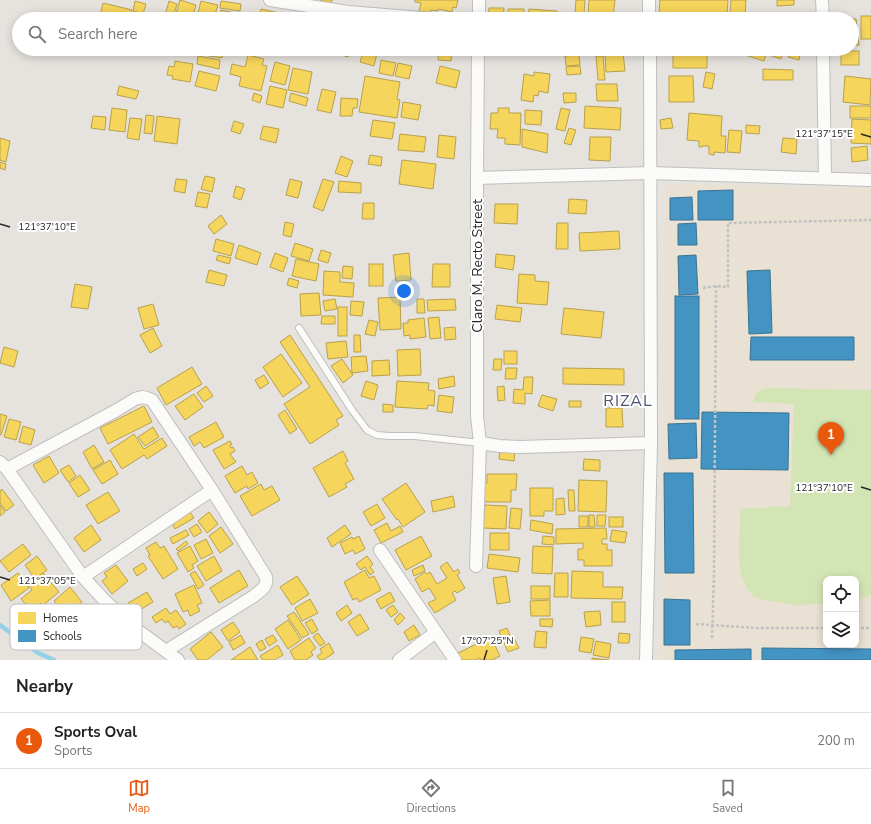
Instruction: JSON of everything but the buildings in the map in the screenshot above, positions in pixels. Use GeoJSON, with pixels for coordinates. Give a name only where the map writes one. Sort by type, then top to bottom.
{"type":"FeatureCollection","features":[{"type":"Feature","properties":{"kind":"street"},"geometry":{"type":"LineString","coordinates":[[270,0],[348,12]]}},
{"type":"Feature","properties":{"kind":"street"},"geometry":{"type":"LineString","coordinates":[[478,12],[479,0]]}},
{"type":"Feature","properties":{"kind":"street"},"geometry":{"type":"LineString","coordinates":[[649,0],[650,12]]}},
{"type":"Feature","properties":{"kind":"street"},"geometry":{"type":"LineString","coordinates":[[822,0],[823,12]]}},
{"type":"Feature","properties":{"kind":"street","name":"Claro M. Recto Street"},"geometry":{"type":"LineString","coordinates":[[476,566],[480,443],[477,416],[478,56]]}},
{"type":"Feature","properties":{"kind":"street"},"geometry":{"type":"LineString","coordinates":[[646,660],[651,443],[650,56]]}},
{"type":"Feature","properties":{"kind":"street"},"geometry":{"type":"LineString","coordinates":[[823,56],[825,178]]}},
{"type":"Feature","properties":{"kind":"street"},"geometry":{"type":"LineString","coordinates":[[477,178],[650,173],[871,180]]}},
{"type":"Feature","properties":{"kind":"street"},"geometry":{"type":"LineString","coordinates":[[109,604],[83,577],[3,465],[117,410],[135,399],[142,397],[152,400],[157,407],[212,490],[266,577],[267,581],[266,586],[254,596],[166,650]]}},
{"type":"Feature","properties":{"kind":"street"},"geometry":{"type":"LineString","coordinates":[[480,443],[520,447],[651,443]]}},
{"type":"Feature","properties":{"kind":"street"},"geometry":{"type":"LineString","coordinates":[[83,577],[212,490]]}},
{"type":"Feature","properties":{"kind":"street"},"geometry":{"type":"LineString","coordinates":[[380,550],[455,660]]}},
{"type":"Feature","properties":{"kind":"street"},"geometry":{"type":"LineString","coordinates":[[398,660],[436,632]]}},
{"type":"Feature","properties":{"kind":"street"},"geometry":{"type":"LineString","coordinates":[[142,633],[178,660]]}},
{"type":"Feature","properties":{"kind":"lane"},"geometry":{"type":"LineString","coordinates":[[299,328],[352,410],[367,430],[377,435],[415,436],[480,443]]}},
{"type":"Feature","properties":{"kind":"path"},"geometry":{"type":"LineString","coordinates":[[703,288],[716,286],[728,287],[728,223],[871,220]]}},
{"type":"Feature","properties":{"kind":"path"},"geometry":{"type":"LineString","coordinates":[[712,638],[716,286]]}},
{"type":"Feature","properties":{"kind":"path"},"geometry":{"type":"LineString","coordinates":[[696,624],[757,628],[823,628]]}},
{"type":"Feature","properties":{"kind":"path"},"geometry":{"type":"LineString","coordinates":[[859,628],[871,628]]}},
{"type":"Feature","properties":{"kind":"shaded area"},"geometry":{"type":"Polygon","coordinates":[[[665,184],[871,188],[871,660],[660,660],[665,184]]]}},
{"type":"Feature","properties":{"kind":"green space"},"geometry":{"type":"Polygon","coordinates":[[[766,388],[871,390],[871,595],[868,597],[859,599],[859,576],[823,576],[823,604],[796,605],[765,600],[754,597],[747,588],[741,575],[739,560],[740,509],[790,506],[794,404],[753,402],[757,392],[766,388]]]}},
{"type":"Feature","properties":{"kind":"waterway"},"geometry":{"type":"LineString","coordinates":[[0,625],[10,632]]}},
{"type":"Feature","properties":{"kind":"waterway"},"geometry":{"type":"LineString","coordinates":[[34,650],[54,660]]}},
{"type":"Feature","properties":{"kind":"place","name":"Sports Oval"},"geometry":{"type":"Point","coordinates":[831,455]}},
{"type":"Feature","properties":{"kind":"district","name":"RIZAL"},"geometry":{"type":"Point","coordinates":[628,400]}}]}
